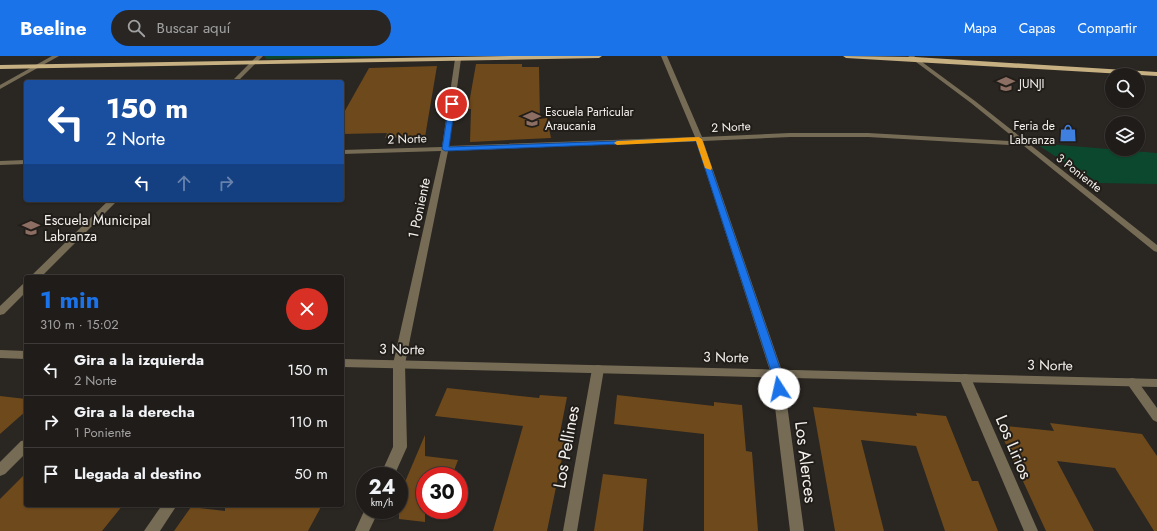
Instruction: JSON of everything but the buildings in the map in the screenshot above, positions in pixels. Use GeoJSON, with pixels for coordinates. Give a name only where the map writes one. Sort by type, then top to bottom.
{"type":"FeatureCollection","features":[{"type":"Feature","properties":{"kind":"main road"},"geometry":{"type":"LineString","coordinates":[[0,68],[459,57],[599,56]]}},
{"type":"Feature","properties":{"kind":"main road"},"geometry":{"type":"LineString","coordinates":[[846,56],[913,57],[1157,74]]}},
{"type":"Feature","properties":{"kind":"street"},"geometry":{"type":"LineString","coordinates":[[0,87],[56,56]]}},
{"type":"Feature","properties":{"kind":"street"},"geometry":{"type":"LineString","coordinates":[[236,80],[260,56]]}},
{"type":"Feature","properties":{"kind":"street","name":"Los Alerces"},"geometry":{"type":"LineString","coordinates":[[664,56],[699,139],[777,374],[797,531]]}},
{"type":"Feature","properties":{"kind":"street","name":"1 Poniente"},"geometry":{"type":"LineString","coordinates":[[391,467],[400,447],[399,364],[445,149],[459,57]]}},
{"type":"Feature","properties":{"kind":"street","name":"3 Poniente"},"geometry":{"type":"LineString","coordinates":[[913,57],[1157,249]]}},
{"type":"Feature","properties":{"kind":"street","name":"2 Norte"},"geometry":{"type":"LineString","coordinates":[[344,152],[790,135],[868,135],[1025,144]]}},
{"type":"Feature","properties":{"kind":"street"},"geometry":{"type":"LineString","coordinates":[[0,163],[24,162]]}},
{"type":"Feature","properties":{"kind":"street"},"geometry":{"type":"LineString","coordinates":[[37,275],[112,202]]}},
{"type":"Feature","properties":{"kind":"street"},"geometry":{"type":"LineString","coordinates":[[0,312],[24,288]]}},
{"type":"Feature","properties":{"kind":"street"},"geometry":{"type":"LineString","coordinates":[[0,354],[24,355]]}},
{"type":"Feature","properties":{"kind":"street","name":"3 Norte"},"geometry":{"type":"LineString","coordinates":[[344,363],[1157,383]]}},
{"type":"Feature","properties":{"kind":"street","name":"Los Pellines"},"geometry":{"type":"LineString","coordinates":[[570,531],[598,369]]}},
{"type":"Feature","properties":{"kind":"street","name":"Los Lirios"},"geometry":{"type":"LineString","coordinates":[[965,378],[1031,531]]}},
{"type":"Feature","properties":{"kind":"street"},"geometry":{"type":"LineString","coordinates":[[1132,382],[1157,417]]}},
{"type":"Feature","properties":{"kind":"street"},"geometry":{"type":"LineString","coordinates":[[0,470],[24,447]]}},
{"type":"Feature","properties":{"kind":"street"},"geometry":{"type":"LineString","coordinates":[[151,531],[169,507]]}},
{"type":"Feature","properties":{"kind":"street"},"geometry":{"type":"LineString","coordinates":[[362,531],[368,519]]}},
{"type":"Feature","properties":{"kind":"green space"},"geometry":{"type":"Polygon","coordinates":[[[264,56],[406,56],[267,59],[264,56]]]}},
{"type":"Feature","properties":{"kind":"green space"},"geometry":{"type":"Polygon","coordinates":[[[1035,143],[1105,149],[1105,156],[1145,156],[1145,152],[1157,153],[1157,184],[1096,183],[1035,143]]]}},
{"type":"Feature","properties":{"kind":"slow traffic"},"geometry":{"type":"LineString","coordinates":[[617,143],[699,139],[709,168]]}},
{"type":"Feature","properties":{"kind":"place","name":"JUNJI"},"geometry":{"type":"Point","coordinates":[1006,84]}},
{"type":"Feature","properties":{"kind":"place","name":"Escuela Particular Araucania"},"geometry":{"type":"Point","coordinates":[532,119]}},
{"type":"Feature","properties":{"kind":"place","name":"Feria de Labranza"},"geometry":{"type":"Point","coordinates":[1068,133]}},
{"type":"Feature","properties":{"kind":"place","name":"Escuela Municipal Labranza"},"geometry":{"type":"Point","coordinates":[31,228]}},
{"type":"Feature","properties":{"kind":"route"},"geometry":{"type":"LineString","coordinates":[[452,104],[445,149],[699,139],[777,374],[779,389]]}}]}
